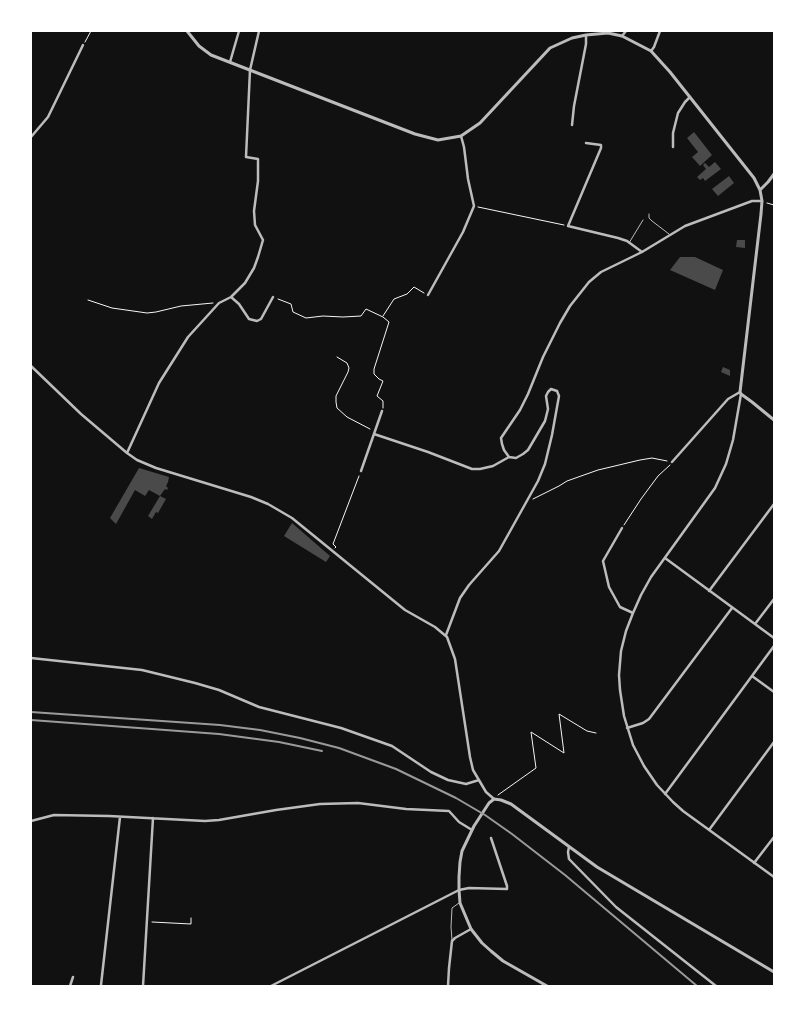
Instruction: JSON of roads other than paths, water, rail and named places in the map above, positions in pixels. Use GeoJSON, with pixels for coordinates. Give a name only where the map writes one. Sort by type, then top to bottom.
{"type":"FeatureCollection","features":[{"type":"Feature","properties":{"kind":"street"},"geometry":{"type":"LineString","coordinates":[[187,31],[192,39],[211,54],[415,134],[438,140],[461,136],[480,123],[550,48],[572,38],[586,35],[624,33],[658,58],[754,178],[760,190],[762,201],[733,440],[726,464],[710,496],[646,586],[633,612],[624,638],[620,666],[621,699],[624,716],[633,745],[644,766],[665,794],[684,811],[774,878]]}},
{"type":"Feature","properties":{"kind":"street"},"geometry":{"type":"LineString","coordinates":[[230,62],[238,31]]}},
{"type":"Feature","properties":{"kind":"street"},"geometry":{"type":"LineString","coordinates":[[127,453],[164,375],[188,338],[219,303],[231,297],[246,283],[254,268],[263,240],[255,225],[254,211],[258,182],[258,159],[246,156],[250,70],[259,31]]}},
{"type":"Feature","properties":{"kind":"street"},"geometry":{"type":"LineString","coordinates":[[651,51],[660,31]]}},
{"type":"Feature","properties":{"kind":"street"},"geometry":{"type":"LineString","coordinates":[[572,125],[586,35]]}},
{"type":"Feature","properties":{"kind":"street"},"geometry":{"type":"LineString","coordinates":[[31,138],[42,122],[48,117],[83,44]]}},
{"type":"Feature","properties":{"kind":"street"},"geometry":{"type":"LineString","coordinates":[[672,147],[678,113],[690,97]]}},
{"type":"Feature","properties":{"kind":"street"},"geometry":{"type":"LineString","coordinates":[[428,295],[463,232],[474,206],[461,136]]}},
{"type":"Feature","properties":{"kind":"street"},"geometry":{"type":"LineString","coordinates":[[586,143],[601,145],[601,148],[568,226],[618,238],[642,252]]}},
{"type":"Feature","properties":{"kind":"street"},"geometry":{"type":"LineString","coordinates":[[760,190],[774,174]]}},
{"type":"Feature","properties":{"kind":"street"},"geometry":{"type":"LineString","coordinates":[[509,457],[501,438],[524,402],[550,341],[570,306],[589,282],[595,276],[642,252],[685,226],[752,201],[762,201]]}},
{"type":"Feature","properties":{"kind":"street"},"geometry":{"type":"LineString","coordinates":[[231,297],[250,319],[256,321],[261,319],[273,297]]}},
{"type":"Feature","properties":{"kind":"street"},"geometry":{"type":"LineString","coordinates":[[31,366],[81,414],[127,453],[143,463],[156,468],[268,504],[292,518],[405,610],[446,635],[455,659],[473,770],[486,792],[494,799],[511,804],[597,867],[774,972]]}},
{"type":"Feature","properties":{"kind":"street"},"geometry":{"type":"LineString","coordinates":[[375,433],[472,469],[493,466],[509,457],[516,458],[528,450],[545,421],[548,409],[546,396],[551,389],[557,390],[559,396],[557,409],[545,464],[538,481],[499,551],[469,584],[460,598],[446,635]]}},
{"type":"Feature","properties":{"kind":"street"},"geometry":{"type":"LineString","coordinates":[[740,393],[774,420]]}},
{"type":"Feature","properties":{"kind":"street"},"geometry":{"type":"LineString","coordinates":[[672,462],[728,398],[740,393]]}},
{"type":"Feature","properties":{"kind":"street"},"geometry":{"type":"LineString","coordinates":[[361,471],[382,411]]}},
{"type":"Feature","properties":{"kind":"street"},"geometry":{"type":"LineString","coordinates":[[709,591],[774,504]]}},
{"type":"Feature","properties":{"kind":"street"},"geometry":{"type":"LineString","coordinates":[[622,528],[604,561],[609,587],[620,607],[633,612]]}},
{"type":"Feature","properties":{"kind":"street"},"geometry":{"type":"LineString","coordinates":[[665,558],[774,638]]}},
{"type":"Feature","properties":{"kind":"street"},"geometry":{"type":"LineString","coordinates":[[755,624],[774,599]]}},
{"type":"Feature","properties":{"kind":"street"},"geometry":{"type":"LineString","coordinates":[[627,728],[644,723],[649,719],[732,608]]}},
{"type":"Feature","properties":{"kind":"street"},"geometry":{"type":"LineString","coordinates":[[665,794],[774,646]]}},
{"type":"Feature","properties":{"kind":"street"},"geometry":{"type":"LineString","coordinates":[[31,658],[142,670],[195,683],[224,692],[259,707],[341,728],[392,746],[448,780],[466,784],[478,780]]}},
{"type":"Feature","properties":{"kind":"street"},"geometry":{"type":"LineString","coordinates":[[752,676],[774,692]]}},
{"type":"Feature","properties":{"kind":"street"},"geometry":{"type":"LineString","coordinates":[[709,830],[774,742]]}},
{"type":"Feature","properties":{"kind":"street"},"geometry":{"type":"LineString","coordinates":[[494,799],[488,804],[474,826],[462,851],[460,862],[460,903],[471,929],[491,952],[547,986]]}},
{"type":"Feature","properties":{"kind":"street"},"geometry":{"type":"LineString","coordinates":[[31,821],[54,815],[205,821],[311,805],[358,803],[406,809],[449,811],[459,822],[472,830]]}},
{"type":"Feature","properties":{"kind":"street"},"geometry":{"type":"LineString","coordinates":[[101,985],[120,817]]}},
{"type":"Feature","properties":{"kind":"street"},"geometry":{"type":"LineString","coordinates":[[143,986],[153,818]]}},
{"type":"Feature","properties":{"kind":"street"},"geometry":{"type":"LineString","coordinates":[[754,863],[774,837]]}},
{"type":"Feature","properties":{"kind":"street"},"geometry":{"type":"LineString","coordinates":[[271,986],[459,890],[469,888],[507,889],[491,838]]}},
{"type":"Feature","properties":{"kind":"street"},"geometry":{"type":"LineString","coordinates":[[569,847],[569,859],[616,908],[716,986]]}},
{"type":"Feature","properties":{"kind":"street"},"geometry":{"type":"LineString","coordinates":[[448,986],[448,968],[452,941],[471,929]]}},
{"type":"Feature","properties":{"kind":"street"},"geometry":{"type":"LineString","coordinates":[[70,986],[73,977]]}},
{"type":"Feature","properties":{"kind":"lane"},"geometry":{"type":"LineString","coordinates":[[649,214],[652,222],[670,235]]}},
{"type":"Feature","properties":{"kind":"lane"},"geometry":{"type":"LineString","coordinates":[[629,243],[643,220]]}},
{"type":"Feature","properties":{"kind":"lane"},"geometry":{"type":"LineString","coordinates":[[452,941],[452,908],[460,903]]}},
{"type":"Feature","properties":{"kind":"railway"},"geometry":{"type":"LineString","coordinates":[[31,712],[220,725],[260,730],[339,748],[396,769],[456,798],[512,834],[565,875],[697,986]]}},
{"type":"Feature","properties":{"kind":"railway"},"geometry":{"type":"LineString","coordinates":[[31,720],[219,734],[279,742],[322,751]]}}]}
